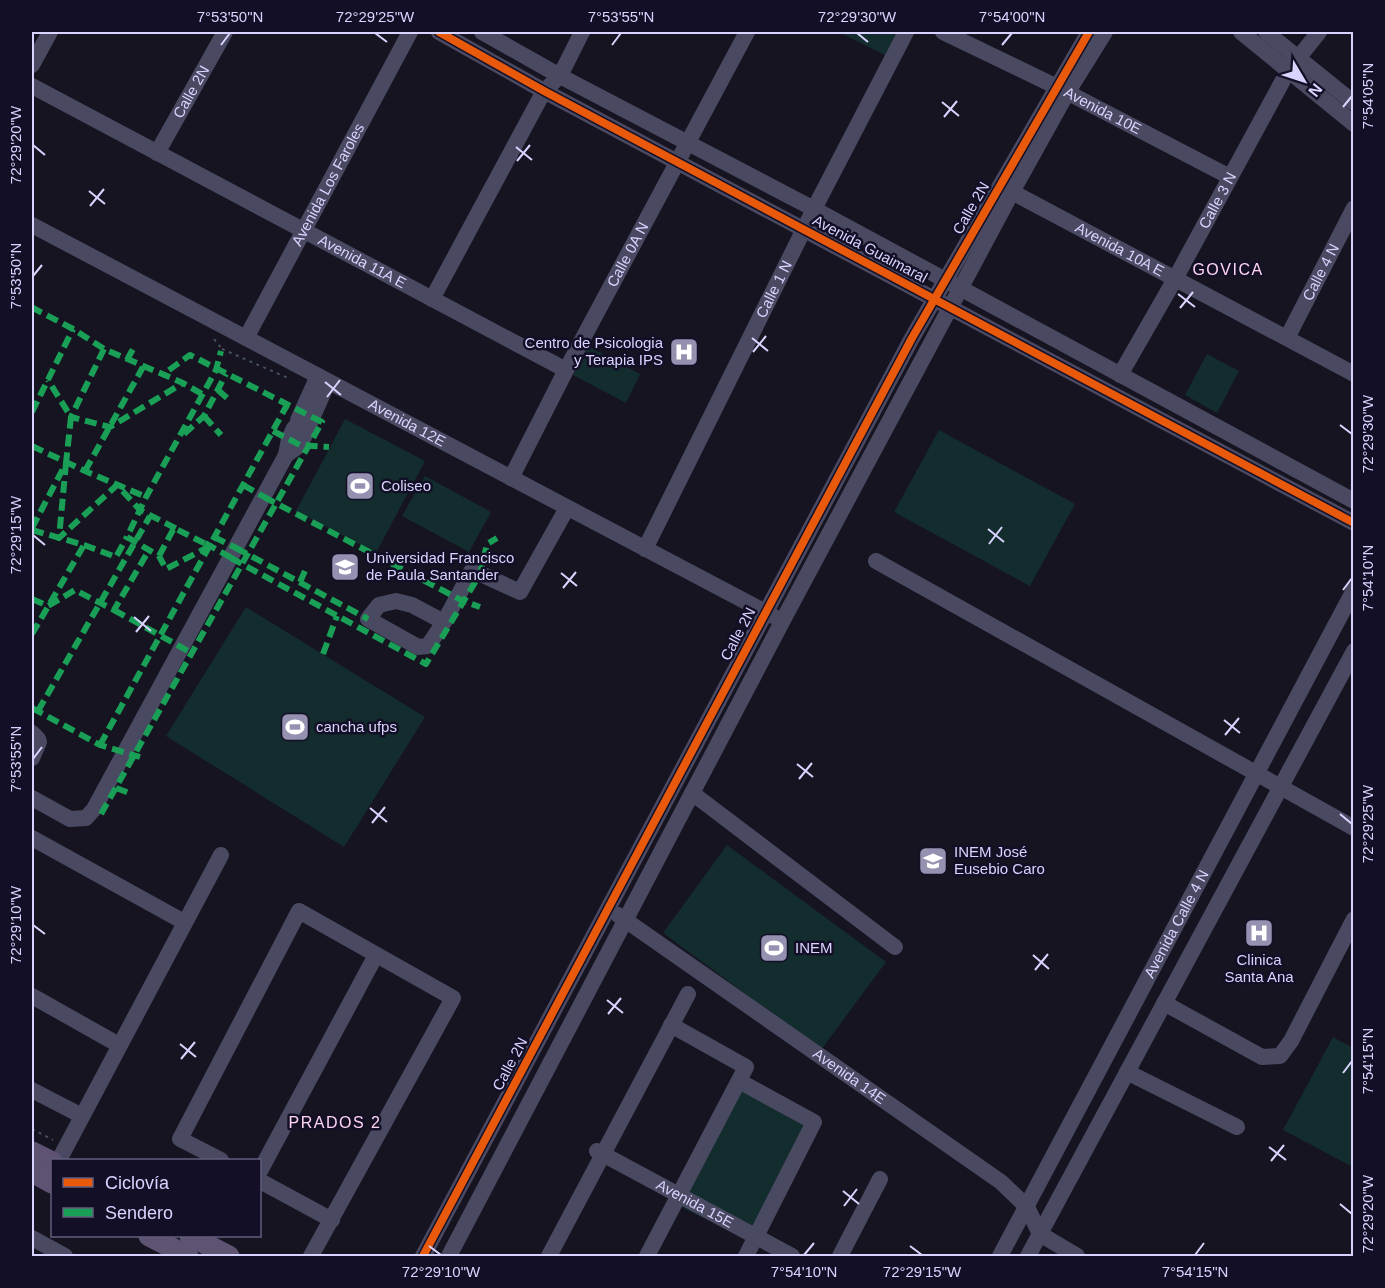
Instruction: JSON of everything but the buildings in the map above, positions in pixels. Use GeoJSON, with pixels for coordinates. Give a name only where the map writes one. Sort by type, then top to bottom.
{"type":"FeatureCollection","features":[{"type":"Feature","properties":{"kind":"main road"},"geometry":{"type":"LineString","coordinates":[[32,1152],[59,1157]]}},
{"type":"Feature","properties":{"kind":"main road"},"geometry":{"type":"LineString","coordinates":[[32,1172],[51,1183]]}},
{"type":"Feature","properties":{"kind":"main road"},"geometry":{"type":"LineString","coordinates":[[150,1237],[176,1254]]}},
{"type":"Feature","properties":{"kind":"main road"},"geometry":{"type":"LineString","coordinates":[[193,1237],[224,1247]]}},
{"type":"Feature","properties":{"kind":"street"},"geometry":{"type":"LineString","coordinates":[[32,65],[50,32]]}},
{"type":"Feature","properties":{"kind":"street","name":"Calle 2N"},"geometry":{"type":"LineString","coordinates":[[157,153],[225,32]]}},
{"type":"Feature","properties":{"kind":"street","name":"Avenida Los Faroles"},"geometry":{"type":"LineString","coordinates":[[299,228],[398,32]]}},
{"type":"Feature","properties":{"kind":"street","name":"Avenida Los Faroles"},"geometry":{"type":"LineString","coordinates":[[241,335],[410,32]]}},
{"type":"Feature","properties":{"kind":"street","name":"Avenida Guaimaral"},"geometry":{"type":"LineString","coordinates":[[439,32],[544,91],[1353,523]]}},
{"type":"Feature","properties":{"kind":"street","name":"Avenida Guaimaral"},"geometry":{"type":"LineString","coordinates":[[482,32],[1353,501]]}},
{"type":"Feature","properties":{"kind":"street"},"geometry":{"type":"LineString","coordinates":[[432,299],[544,91],[560,76],[582,32]]}},
{"type":"Feature","properties":{"kind":"street","name":"Calle 0A N"},"geometry":{"type":"LineString","coordinates":[[511,478],[566,370],[747,32]]}},
{"type":"Feature","properties":{"kind":"street","name":"Calle 1 N"},"geometry":{"type":"LineString","coordinates":[[645,549],[814,210],[906,32]]}},
{"type":"Feature","properties":{"kind":"street","name":"Avenida 10E"},"geometry":{"type":"LineString","coordinates":[[943,32],[1062,90],[1230,177]]}},
{"type":"Feature","properties":{"kind":"street","name":"Calle 2N"},"geometry":{"type":"LineString","coordinates":[[449,1257],[783,620],[1012,192],[1089,32]]}},
{"type":"Feature","properties":{"kind":"street","name":"Calle 2N"},"geometry":{"type":"LineString","coordinates":[[423,1257],[912,338],[1062,90],[1105,32]]}},
{"type":"Feature","properties":{"kind":"street"},"geometry":{"type":"LineString","coordinates":[[1241,32],[1353,103]]}},
{"type":"Feature","properties":{"kind":"street"},"geometry":{"type":"LineString","coordinates":[[1266,32],[1293,64],[1353,124]]}},
{"type":"Feature","properties":{"kind":"street","name":"Calle 3 N"},"geometry":{"type":"LineString","coordinates":[[1120,375],[1293,64],[1319,32]]}},
{"type":"Feature","properties":{"kind":"street","name":"Avenida 11A E"},"geometry":{"type":"LineString","coordinates":[[32,86],[566,370]]}},
{"type":"Feature","properties":{"kind":"street","name":"Avenida 10A E"},"geometry":{"type":"LineString","coordinates":[[1012,192],[1353,374]]}},
{"type":"Feature","properties":{"kind":"street","name":"Calle 4 N"},"geometry":{"type":"LineString","coordinates":[[1287,338],[1353,208]]}},
{"type":"Feature","properties":{"kind":"street","name":"Avenida 12E"},"geometry":{"type":"LineString","coordinates":[[32,225],[241,335],[319,382],[511,478],[783,620]]}},
{"type":"Feature","properties":{"kind":"street"},"geometry":{"type":"LineString","coordinates":[[32,798],[70,819],[81,819],[91,814],[286,455],[289,439],[302,426],[319,382]]}},
{"type":"Feature","properties":{"kind":"street"},"geometry":{"type":"LineString","coordinates":[[444,622],[472,570],[520,592],[567,508]]}},
{"type":"Feature","properties":{"kind":"street"},"geometry":{"type":"LineString","coordinates":[[876,561],[1353,828]]}},
{"type":"Feature","properties":{"kind":"street","name":"Avenida Calle 4 N"},"geometry":{"type":"LineString","coordinates":[[1000,1257],[1353,590]]}},
{"type":"Feature","properties":{"kind":"street","name":"Avenida Calle 4 N"},"geometry":{"type":"LineString","coordinates":[[1028,1257],[1353,651]]}},
{"type":"Feature","properties":{"kind":"street"},"geometry":{"type":"LineString","coordinates":[[32,732],[39,742],[32,758]]}},
{"type":"Feature","properties":{"kind":"street"},"geometry":{"type":"LineString","coordinates":[[692,793],[895,947]]}},
{"type":"Feature","properties":{"kind":"street"},"geometry":{"type":"LineString","coordinates":[[32,838],[184,922]]}},
{"type":"Feature","properties":{"kind":"street"},"geometry":{"type":"LineString","coordinates":[[59,1157],[220,855]]}},
{"type":"Feature","properties":{"kind":"street"},"geometry":{"type":"LineString","coordinates":[[1209,863],[1233,876]]}},
{"type":"Feature","properties":{"kind":"street","name":"Avenida 14E"},"geometry":{"type":"LineString","coordinates":[[608,908],[1001,1182],[1027,1207],[1040,1234]]}},
{"type":"Feature","properties":{"kind":"street"},"geometry":{"type":"LineString","coordinates":[[217,1159],[180,1139],[300,911],[453,998],[311,1257]]}},
{"type":"Feature","properties":{"kind":"street"},"geometry":{"type":"LineString","coordinates":[[1164,1003],[1262,1057],[1280,1056],[1286,1050],[1351,929]]}},
{"type":"Feature","properties":{"kind":"street"},"geometry":{"type":"LineString","coordinates":[[261,1169],[376,955]]}},
{"type":"Feature","properties":{"kind":"street"},"geometry":{"type":"LineString","coordinates":[[549,1257],[600,1153],[688,994]]}},
{"type":"Feature","properties":{"kind":"street"},"geometry":{"type":"LineString","coordinates":[[32,996],[119,1045]]}},
{"type":"Feature","properties":{"kind":"street"},"geometry":{"type":"LineString","coordinates":[[558,1004],[577,1014]]}},
{"type":"Feature","properties":{"kind":"street"},"geometry":{"type":"LineString","coordinates":[[647,1257],[746,1067],[671,1025]]}},
{"type":"Feature","properties":{"kind":"street"},"geometry":{"type":"LineString","coordinates":[[1106,1058],[1237,1127]]}},
{"type":"Feature","properties":{"kind":"street"},"geometry":{"type":"LineString","coordinates":[[739,1081],[814,1122],[746,1257]]}},
{"type":"Feature","properties":{"kind":"street"},"geometry":{"type":"LineString","coordinates":[[32,1090],[82,1116]]}},
{"type":"Feature","properties":{"kind":"street","name":"Avenida 15E"},"geometry":{"type":"LineString","coordinates":[[600,1153],[792,1257]]}},
{"type":"Feature","properties":{"kind":"street"},"geometry":{"type":"LineString","coordinates":[[477,1154],[497,1165]]}},
{"type":"Feature","properties":{"kind":"street"},"geometry":{"type":"LineString","coordinates":[[840,1257],[880,1179]]}},
{"type":"Feature","properties":{"kind":"street"},"geometry":{"type":"LineString","coordinates":[[261,1182],[332,1220]]}},
{"type":"Feature","properties":{"kind":"street"},"geometry":{"type":"LineString","coordinates":[[1040,1234],[1077,1257]]}},
{"type":"Feature","properties":{"kind":"street"},"geometry":{"type":"LineString","coordinates":[[32,1238],[56,1254]]}},
{"type":"Feature","properties":{"kind":"path"},"geometry":{"type":"LineString","coordinates":[[222,349],[319,382]]}},
{"type":"Feature","properties":{"kind":"path"},"geometry":{"type":"LineString","coordinates":[[32,1129],[59,1157]]}},
{"type":"Feature","properties":{"kind":"green space"},"geometry":{"type":"Polygon","coordinates":[[[839,32],[899,32],[887,56],[839,32]]]}},
{"type":"Feature","properties":{"kind":"green space"},"geometry":{"type":"Polygon","coordinates":[[[588,346],[640,374],[626,403],[573,375],[588,346]]]}},
{"type":"Feature","properties":{"kind":"green space"},"geometry":{"type":"Polygon","coordinates":[[[1207,354],[1239,371],[1217,413],[1185,395],[1207,354]]]}},
{"type":"Feature","properties":{"kind":"green space","name":"Coliseo"},"geometry":{"type":"Polygon","coordinates":[[[345,419],[425,461],[376,553],[296,511],[345,419]]]}},
{"type":"Feature","properties":{"kind":"green space"},"geometry":{"type":"Polygon","coordinates":[[[939,430],[1075,504],[1030,586],[894,512],[939,430]]]}},
{"type":"Feature","properties":{"kind":"green space"},"geometry":{"type":"Polygon","coordinates":[[[425,476],[491,512],[469,552],[402,516],[425,476]]]}},
{"type":"Feature","properties":{"kind":"green space","name":"cancha ufps"},"geometry":{"type":"Polygon","coordinates":[[[246,607],[425,717],[344,847],[166,736],[246,607]]]}},
{"type":"Feature","properties":{"kind":"green space","name":"INEM"},"geometry":{"type":"Polygon","coordinates":[[[727,845],[886,962],[821,1050],[663,933],[727,845]]]}},
{"type":"Feature","properties":{"kind":"green space"},"geometry":{"type":"Polygon","coordinates":[[[1333,1037],[1353,1048],[1353,1167],[1283,1130],[1333,1037]]]}},
{"type":"Feature","properties":{"kind":"green space"},"geometry":{"type":"Polygon","coordinates":[[[742,1085],[809,1122],[746,1240],[678,1205],[742,1085]]]}},
{"type":"Feature","properties":{"kind":"marked path"},"geometry":{"type":"LineString","coordinates":[[32,310],[33,308],[73,329],[104,349],[183,383],[202,394]]}},
{"type":"Feature","properties":{"kind":"marked path"},"geometry":{"type":"LineString","coordinates":[[32,412],[73,329]]}},
{"type":"Feature","properties":{"kind":"marked path"},"geometry":{"type":"LineString","coordinates":[[104,349],[71,417],[110,427],[183,383]]}},
{"type":"Feature","properties":{"kind":"marked path"},"geometry":{"type":"LineString","coordinates":[[127,360],[133,349]]}},
{"type":"Feature","properties":{"kind":"marked path"},"geometry":{"type":"LineString","coordinates":[[159,556],[174,528],[210,546],[166,569],[159,556],[127,537],[146,497],[216,370],[221,351]]}},
{"type":"Feature","properties":{"kind":"marked path"},"geometry":{"type":"LineString","coordinates":[[101,814],[322,422],[190,355],[162,375]]}},
{"type":"Feature","properties":{"kind":"marked path"},"geometry":{"type":"LineString","coordinates":[[85,471],[143,367]]}},
{"type":"Feature","properties":{"kind":"marked path"},"geometry":{"type":"LineString","coordinates":[[184,434],[204,416],[226,374]]}},
{"type":"Feature","properties":{"kind":"marked path"},"geometry":{"type":"LineString","coordinates":[[32,528],[66,463],[71,417],[48,380]]}},
{"type":"Feature","properties":{"kind":"marked path"},"geometry":{"type":"LineString","coordinates":[[218,390],[227,398]]}},
{"type":"Feature","properties":{"kind":"marked path"},"geometry":{"type":"LineString","coordinates":[[100,745],[287,405]]}},
{"type":"Feature","properties":{"kind":"marked path"},"geometry":{"type":"LineString","coordinates":[[204,416],[221,435]]}},
{"type":"Feature","properties":{"kind":"marked path"},"geometry":{"type":"LineString","coordinates":[[273,431],[300,445],[329,447]]}},
{"type":"Feature","properties":{"kind":"marked path"},"geometry":{"type":"LineString","coordinates":[[32,446],[146,497]]}},
{"type":"Feature","properties":{"kind":"marked path"},"geometry":{"type":"LineString","coordinates":[[66,463],[59,538],[117,485],[140,510],[179,530]]}},
{"type":"Feature","properties":{"kind":"marked path"},"geometry":{"type":"LineString","coordinates":[[243,485],[268,499]]}},
{"type":"Feature","properties":{"kind":"marked path"},"geometry":{"type":"LineString","coordinates":[[264,497],[463,601],[480,607]]}},
{"type":"Feature","properties":{"kind":"marked path"},"geometry":{"type":"LineString","coordinates":[[38,711],[150,516]]}},
{"type":"Feature","properties":{"kind":"marked path"},"geometry":{"type":"LineString","coordinates":[[32,530],[116,557],[127,537]]}},
{"type":"Feature","properties":{"kind":"marked path"},"geometry":{"type":"LineString","coordinates":[[214,537],[242,551]]}},
{"type":"Feature","properties":{"kind":"marked path"},"geometry":{"type":"LineString","coordinates":[[231,558],[426,664],[480,574],[487,544],[497,538]]}},
{"type":"Feature","properties":{"kind":"marked path"},"geometry":{"type":"LineString","coordinates":[[205,543],[237,561]]}},
{"type":"Feature","properties":{"kind":"marked path"},"geometry":{"type":"LineString","coordinates":[[32,634],[84,545]]}},
{"type":"Feature","properties":{"kind":"marked path"},"geometry":{"type":"LineString","coordinates":[[236,548],[368,619]]}},
{"type":"Feature","properties":{"kind":"marked path"},"geometry":{"type":"LineString","coordinates":[[32,599],[48,606],[75,590],[114,610],[149,550]]}},
{"type":"Feature","properties":{"kind":"marked path"},"geometry":{"type":"LineString","coordinates":[[300,582],[305,571]]}},
{"type":"Feature","properties":{"kind":"marked path"},"geometry":{"type":"LineString","coordinates":[[114,610],[192,653]]}},
{"type":"Feature","properties":{"kind":"marked path"},"geometry":{"type":"LineString","coordinates":[[323,654],[337,616]]}},
{"type":"Feature","properties":{"kind":"marked path"},"geometry":{"type":"LineString","coordinates":[[32,708],[100,745],[140,757]]}},
{"type":"Feature","properties":{"kind":"marked path"},"geometry":{"type":"LineString","coordinates":[[116,788],[129,793]]}},
{"type":"Feature","properties":{"kind":"cycle path"},"geometry":{"type":"LineString","coordinates":[[439,32],[544,91],[1354,523]]}},
{"type":"Feature","properties":{"kind":"cycle path"},"geometry":{"type":"LineString","coordinates":[[423,1256],[912,338],[1089,32]]}},
{"type":"Feature","properties":{"kind":"place","name":"Centro de Psicologia y Terapia IPS"},"geometry":{"type":"Point","coordinates":[684,352]}},
{"type":"Feature","properties":{"kind":"place","name":"Coliseo"},"geometry":{"type":"Point","coordinates":[360,486]}},
{"type":"Feature","properties":{"kind":"place","name":"Universidad Francisco de Paula Santander"},"geometry":{"type":"Point","coordinates":[345,567]}},
{"type":"Feature","properties":{"kind":"place","name":"cancha ufps"},"geometry":{"type":"Point","coordinates":[295,727]}},
{"type":"Feature","properties":{"kind":"place","name":"INEM José Eusebio Caro"},"geometry":{"type":"Point","coordinates":[933,861]}},
{"type":"Feature","properties":{"kind":"place","name":"Clinica Santa Ana"},"geometry":{"type":"Point","coordinates":[1259,933]}},
{"type":"Feature","properties":{"kind":"place","name":"INEM"},"geometry":{"type":"Point","coordinates":[774,948]}},
{"type":"Feature","properties":{"kind":"district","name":"GOVICA"},"geometry":{"type":"Point","coordinates":[1228,269]}},
{"type":"Feature","properties":{"kind":"district","name":"PRADOS 2"},"geometry":{"type":"Point","coordinates":[335,1122]}}]}
